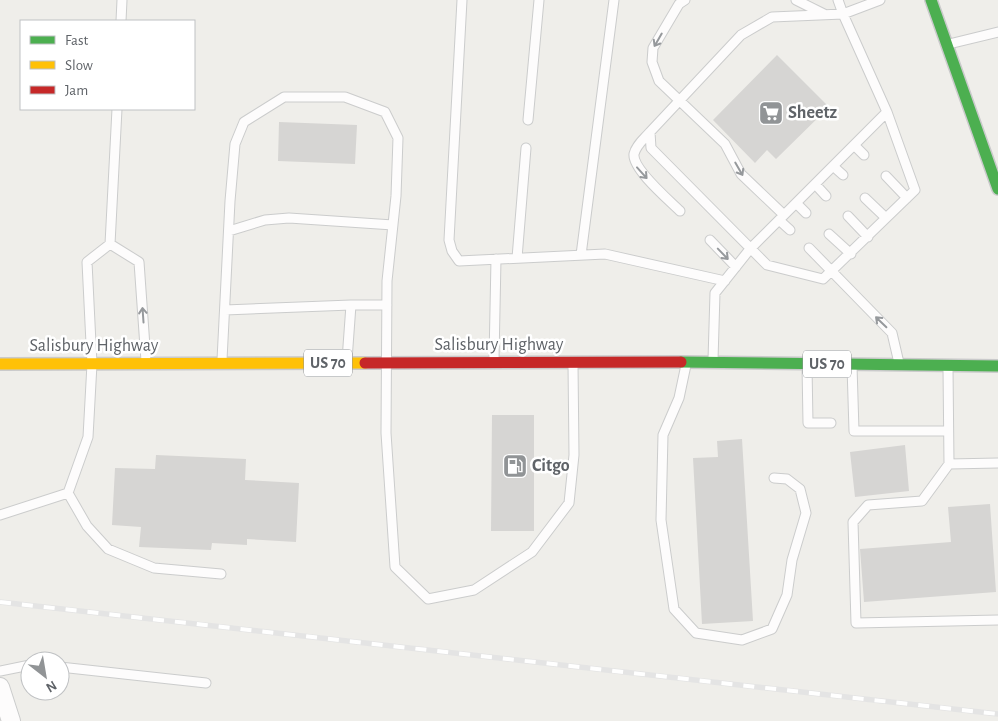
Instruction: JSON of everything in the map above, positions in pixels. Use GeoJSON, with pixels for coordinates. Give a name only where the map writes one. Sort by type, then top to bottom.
{"type":"FeatureCollection","features":[{"type":"Feature","properties":{"kind":"main road"},"geometry":{"type":"LineString","coordinates":[[931,0],[946,44],[987,146],[998,188]]}},
{"type":"Feature","properties":{"kind":"main road","name":"Salisbury Highway"},"geometry":{"type":"LineString","coordinates":[[0,364],[573,362],[998,366]]}},
{"type":"Feature","properties":{"kind":"street"},"geometry":{"type":"LineString","coordinates":[[0,687],[11,721]]}},
{"type":"Feature","properties":{"kind":"lane"},"geometry":{"type":"LineString","coordinates":[[121,20],[122,0]]}},
{"type":"Feature","properties":{"kind":"lane"},"geometry":{"type":"LineString","coordinates":[[462,0],[449,240],[452,251],[459,260],[605,254],[725,281]]}},
{"type":"Feature","properties":{"kind":"lane"},"geometry":{"type":"LineString","coordinates":[[528,120],[539,0]]}},
{"type":"Feature","properties":{"kind":"lane"},"geometry":{"type":"LineString","coordinates":[[581,255],[614,0]]}},
{"type":"Feature","properties":{"kind":"lane"},"geometry":{"type":"LineString","coordinates":[[685,0],[679,4],[654,48],[652,62],[659,81],[726,144],[741,174],[781,217],[790,230]]}},
{"type":"Feature","properties":{"kind":"lane"},"geometry":{"type":"LineString","coordinates":[[796,0],[825,14]]}},
{"type":"Feature","properties":{"kind":"lane"},"geometry":{"type":"LineString","coordinates":[[650,132],[651,148],[767,265],[823,279],[915,190],[887,112],[838,0]]}},
{"type":"Feature","properties":{"kind":"lane"},"geometry":{"type":"LineString","coordinates":[[680,212],[636,166],[634,155],[638,145],[740,35],[772,17],[844,14],[880,0]]}},
{"type":"Feature","properties":{"kind":"lane"},"geometry":{"type":"LineString","coordinates":[[946,44],[998,32]]}},
{"type":"Feature","properties":{"kind":"lane"},"geometry":{"type":"LineString","coordinates":[[222,363],[236,144],[244,122],[284,97],[345,97],[385,112],[398,138],[393,225],[387,281],[388,363],[386,433],[395,567],[428,599],[474,590],[532,552],[569,503],[574,455],[573,362]]}},
{"type":"Feature","properties":{"kind":"lane"},"geometry":{"type":"LineString","coordinates":[[117,110],[110,244],[87,262],[92,364],[88,437],[68,493],[87,526],[108,549],[154,568],[221,574]]}},
{"type":"Feature","properties":{"kind":"lane"},"geometry":{"type":"LineString","coordinates":[[713,363],[715,293],[750,249],[887,112]]}},
{"type":"Feature","properties":{"kind":"lane"},"geometry":{"type":"LineString","coordinates":[[854,145],[864,155]]}},
{"type":"Feature","properties":{"kind":"lane"},"geometry":{"type":"LineString","coordinates":[[517,258],[526,148]]}},
{"type":"Feature","properties":{"kind":"lane"},"geometry":{"type":"LineString","coordinates":[[833,166],[843,175]]}},
{"type":"Feature","properties":{"kind":"lane"},"geometry":{"type":"LineString","coordinates":[[886,176],[907,198]]}},
{"type":"Feature","properties":{"kind":"lane"},"geometry":{"type":"LineString","coordinates":[[815,184],[826,196]]}},
{"type":"Feature","properties":{"kind":"lane"},"geometry":{"type":"LineString","coordinates":[[866,198],[886,218]]}},
{"type":"Feature","properties":{"kind":"lane"},"geometry":{"type":"LineString","coordinates":[[796,203],[806,213]]}},
{"type":"Feature","properties":{"kind":"lane"},"geometry":{"type":"LineString","coordinates":[[848,216],[868,236]]}},
{"type":"Feature","properties":{"kind":"lane"},"geometry":{"type":"LineString","coordinates":[[229,231],[265,220],[289,218],[393,225]]}},
{"type":"Feature","properties":{"kind":"lane"},"geometry":{"type":"LineString","coordinates":[[829,234],[851,254]]}},
{"type":"Feature","properties":{"kind":"lane"},"geometry":{"type":"LineString","coordinates":[[710,240],[736,267]]}},
{"type":"Feature","properties":{"kind":"lane"},"geometry":{"type":"LineString","coordinates":[[110,244],[139,262],[146,363]]}},
{"type":"Feature","properties":{"kind":"lane"},"geometry":{"type":"LineString","coordinates":[[809,248],[892,333],[900,365]]}},
{"type":"Feature","properties":{"kind":"lane"},"geometry":{"type":"LineString","coordinates":[[494,362],[496,259]]}},
{"type":"Feature","properties":{"kind":"lane"},"geometry":{"type":"LineString","coordinates":[[347,363],[351,305]]}},
{"type":"Feature","properties":{"kind":"lane"},"geometry":{"type":"LineString","coordinates":[[225,310],[387,305]]}},
{"type":"Feature","properties":{"kind":"lane"},"geometry":{"type":"LineString","coordinates":[[687,363],[679,398],[663,435],[661,520],[674,609],[696,633],[742,640],[772,628],[787,595],[792,560],[806,513],[800,489],[788,479],[774,478]]}},
{"type":"Feature","properties":{"kind":"lane"},"geometry":{"type":"LineString","coordinates":[[807,364],[808,423],[831,423]]}},
{"type":"Feature","properties":{"kind":"lane"},"geometry":{"type":"LineString","coordinates":[[852,364],[854,431],[948,431]]}},
{"type":"Feature","properties":{"kind":"lane"},"geometry":{"type":"LineString","coordinates":[[948,366],[949,464],[922,501],[868,505],[853,522],[856,623],[998,620]]}},
{"type":"Feature","properties":{"kind":"lane"},"geometry":{"type":"LineString","coordinates":[[949,464],[998,462]]}},
{"type":"Feature","properties":{"kind":"lane"},"geometry":{"type":"LineString","coordinates":[[0,515],[68,493]]}},
{"type":"Feature","properties":{"kind":"lane"},"geometry":{"type":"LineString","coordinates":[[0,671],[20,667]]}},
{"type":"Feature","properties":{"kind":"lane"},"geometry":{"type":"LineString","coordinates":[[70,668],[206,683]]}},
{"type":"Feature","properties":{"kind":"building","name":"Sheetz"},"geometry":{"type":"Polygon","coordinates":[[[777,55],[829,107],[776,159],[767,150],[755,163],[713,120],[777,55]]]}},
{"type":"Feature","properties":{"kind":"building"},"geometry":{"type":"Polygon","coordinates":[[[279,122],[357,125],[355,164],[278,161],[279,122]]]}},
{"type":"Feature","properties":{"kind":"building"},"geometry":{"type":"Polygon","coordinates":[[[492,415],[534,415],[534,531],[491,531],[492,415]]]}},
{"type":"Feature","properties":{"kind":"building"},"geometry":{"type":"Polygon","coordinates":[[[742,439],[753,621],[702,624],[693,458],[718,457],[717,441],[742,439]]]}},
{"type":"Feature","properties":{"kind":"building"},"geometry":{"type":"Polygon","coordinates":[[[905,445],[909,491],[855,497],[850,452],[905,445]]]}},
{"type":"Feature","properties":{"kind":"building"},"geometry":{"type":"Polygon","coordinates":[[[156,455],[246,459],[245,480],[299,483],[296,542],[247,539],[247,545],[212,543],[211,550],[139,547],[141,527],[112,525],[115,468],[155,469],[156,455]]]}},
{"type":"Feature","properties":{"kind":"building"},"geometry":{"type":"Polygon","coordinates":[[[990,504],[996,592],[864,602],[860,549],[951,542],[948,507],[990,504]]]}},
{"type":"Feature","properties":{"kind":"railway"},"geometry":{"type":"LineString","coordinates":[[0,602],[998,714]]}},
{"type":"Feature","properties":{"kind":"traffic: fast"},"geometry":{"type":"LineString","coordinates":[[931,0],[998,189]]}},
{"type":"Feature","properties":{"kind":"traffic: fast"},"geometry":{"type":"LineString","coordinates":[[681,362],[998,366]]}},
{"type":"Feature","properties":{"kind":"traffic: slow"},"geometry":{"type":"LineString","coordinates":[[0,364],[365,363]]}},
{"type":"Feature","properties":{"kind":"traffic: jam"},"geometry":{"type":"LineString","coordinates":[[365,363],[681,362]]}},
{"type":"Feature","properties":{"kind":"place","name":"Sheetz"},"geometry":{"type":"Point","coordinates":[771,113]}},
{"type":"Feature","properties":{"kind":"place","name":"Citgo"},"geometry":{"type":"Point","coordinates":[515,466]}}]}
